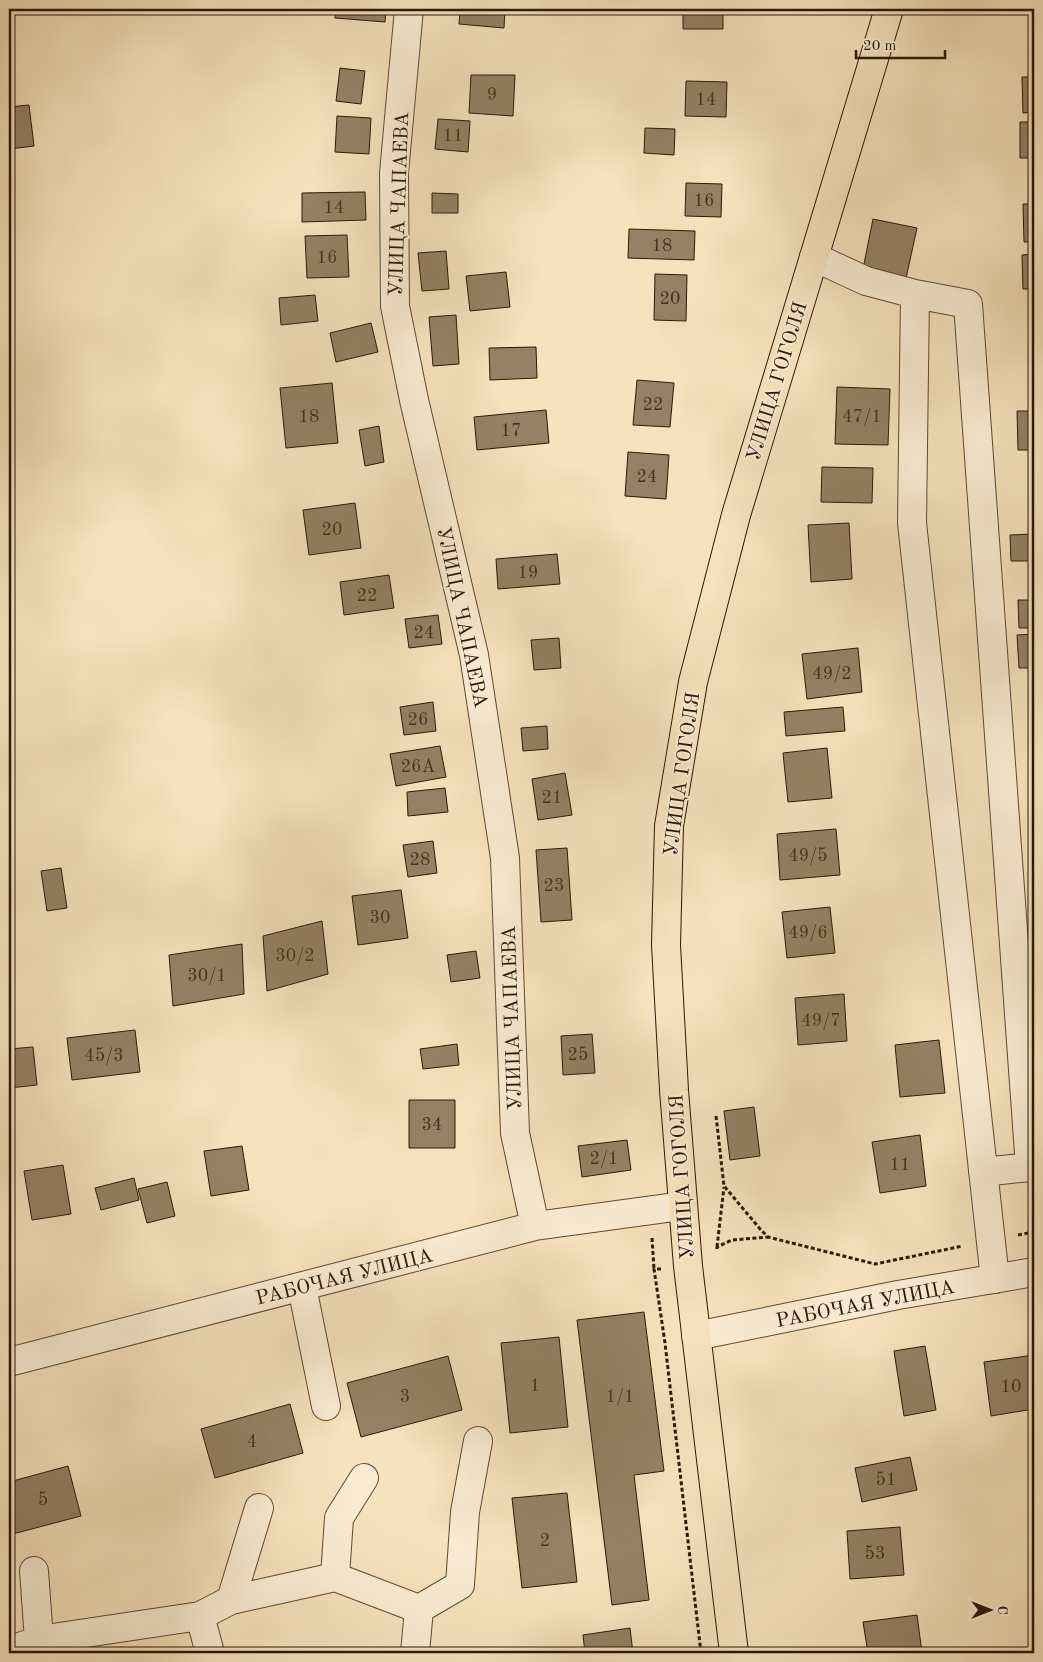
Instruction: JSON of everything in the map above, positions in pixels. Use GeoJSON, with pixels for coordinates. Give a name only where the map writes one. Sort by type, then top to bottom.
{"type":"FeatureCollection","features":[{"type":"Feature","properties":{"kind":"main road","name":"УЛИЦА ГОГОЛЯ"},"geometry":{"type":"LineString","coordinates":[[734,1653],[682,1206],[666,945],[669,826],[693,682],[736,515],[889,9]]}},
{"type":"Feature","properties":{"kind":"street","name":"УЛИЦА ЧАПАЕВА"},"geometry":{"type":"LineString","coordinates":[[409,9],[394,173],[395,306],[414,400],[474,655],[505,858],[515,1133],[535,1226]]}},
{"type":"Feature","properties":{"kind":"street"},"geometry":{"type":"LineString","coordinates":[[814,257],[866,281],[915,294],[968,304],[1030,1167],[983,1172]]}},
{"type":"Feature","properties":{"kind":"street"},"geometry":{"type":"LineString","coordinates":[[915,294],[912,523],[995,1279]]}},
{"type":"Feature","properties":{"kind":"street","name":"РАБОЧАЯ УЛИЦА"},"geometry":{"type":"LineString","coordinates":[[9,1362],[535,1226],[682,1206]]}},
{"type":"Feature","properties":{"kind":"street","name":"РАБОЧАЯ УЛИЦА"},"geometry":{"type":"LineString","coordinates":[[696,1336],[898,1295],[1034,1272]]}},
{"type":"Feature","properties":{"kind":"street"},"geometry":{"type":"LineString","coordinates":[[302,1287],[326,1406]]}},
{"type":"Feature","properties":{"kind":"street"},"geometry":{"type":"LineString","coordinates":[[419,1609],[460,1585],[465,1512],[478,1441]]}},
{"type":"Feature","properties":{"kind":"street"},"geometry":{"type":"LineString","coordinates":[[335,1577],[339,1518],[364,1478]]}},
{"type":"Feature","properties":{"kind":"street"},"geometry":{"type":"LineString","coordinates":[[231,1600],[259,1508]]}},
{"type":"Feature","properties":{"kind":"street"},"geometry":{"type":"LineString","coordinates":[[34,1571],[39,1640]]}},
{"type":"Feature","properties":{"kind":"street"},"geometry":{"type":"LineString","coordinates":[[9,1651],[39,1640],[200,1616],[231,1600],[335,1577],[419,1609]]}},
{"type":"Feature","properties":{"kind":"street"},"geometry":{"type":"LineString","coordinates":[[414,1653],[419,1609]]}},
{"type":"Feature","properties":{"kind":"street"},"geometry":{"type":"LineString","coordinates":[[200,1616],[210,1653]]}},
{"type":"Feature","properties":{"kind":"path"},"geometry":{"type":"LineString","coordinates":[[716,1116],[724,1186],[718,1247]]}},
{"type":"Feature","properties":{"kind":"path"},"geometry":{"type":"LineString","coordinates":[[724,1186],[768,1237],[875,1264],[1034,1232]]}},
{"type":"Feature","properties":{"kind":"building"},"geometry":{"type":"Polygon","coordinates":[[[336,9],[386,9],[385,22],[335,18],[336,9]]]}},
{"type":"Feature","properties":{"kind":"building"},"geometry":{"type":"Polygon","coordinates":[[[460,9],[505,9],[504,28],[459,24],[460,9]]]}},
{"type":"Feature","properties":{"kind":"building"},"geometry":{"type":"Polygon","coordinates":[[[683,9],[723,9],[723,29],[683,29],[683,9]]]}},
{"type":"Feature","properties":{"kind":"building"},"geometry":{"type":"Polygon","coordinates":[[[1034,9],[1034,38],[1033,38],[1034,9]]]}},
{"type":"Feature","properties":{"kind":"building"},"geometry":{"type":"Polygon","coordinates":[[[340,68],[365,71],[361,104],[336,101],[340,68]]]}},
{"type":"Feature","properties":{"kind":"building"},"geometry":{"type":"Polygon","coordinates":[[[471,75],[515,75],[513,116],[469,113],[471,75]]]}},
{"type":"Feature","properties":{"kind":"building"},"geometry":{"type":"Polygon","coordinates":[[[1022,77],[1034,77],[1034,112],[1023,113],[1022,77]]]}},
{"type":"Feature","properties":{"kind":"building"},"geometry":{"type":"Polygon","coordinates":[[[686,81],[727,82],[726,117],[685,116],[686,81]]]}},
{"type":"Feature","properties":{"kind":"building"},"geometry":{"type":"Polygon","coordinates":[[[29,105],[34,146],[9,149],[9,107],[29,105]]]}},
{"type":"Feature","properties":{"kind":"building"},"geometry":{"type":"Polygon","coordinates":[[[337,116],[371,118],[369,154],[335,152],[337,116]]]}},
{"type":"Feature","properties":{"kind":"building"},"geometry":{"type":"Polygon","coordinates":[[[438,119],[470,121],[468,152],[435,149],[438,119]]]}},
{"type":"Feature","properties":{"kind":"building"},"geometry":{"type":"Polygon","coordinates":[[[1020,122],[1034,122],[1034,158],[1020,158],[1020,122]]]}},
{"type":"Feature","properties":{"kind":"building"},"geometry":{"type":"Polygon","coordinates":[[[645,128],[675,129],[674,155],[644,153],[645,128]]]}},
{"type":"Feature","properties":{"kind":"building"},"geometry":{"type":"Polygon","coordinates":[[[686,183],[722,184],[721,217],[685,216],[686,183]]]}},
{"type":"Feature","properties":{"kind":"building"},"geometry":{"type":"Polygon","coordinates":[[[365,192],[366,220],[302,222],[302,193],[365,192]]]}},
{"type":"Feature","properties":{"kind":"building"},"geometry":{"type":"Polygon","coordinates":[[[432,193],[458,194],[458,213],[432,213],[432,193]]]}},
{"type":"Feature","properties":{"kind":"building"},"geometry":{"type":"Polygon","coordinates":[[[1023,204],[1034,204],[1034,242],[1024,242],[1023,204]]]}},
{"type":"Feature","properties":{"kind":"building"},"geometry":{"type":"Polygon","coordinates":[[[873,219],[917,228],[905,283],[862,274],[873,219]]]}},
{"type":"Feature","properties":{"kind":"building"},"geometry":{"type":"Polygon","coordinates":[[[629,229],[695,231],[694,260],[628,258],[629,229]]]}},
{"type":"Feature","properties":{"kind":"building"},"geometry":{"type":"Polygon","coordinates":[[[347,235],[349,277],[307,278],[305,236],[347,235]]]}},
{"type":"Feature","properties":{"kind":"building"},"geometry":{"type":"Polygon","coordinates":[[[446,251],[449,289],[422,291],[418,253],[446,251]]]}},
{"type":"Feature","properties":{"kind":"building"},"geometry":{"type":"Polygon","coordinates":[[[1034,254],[1034,289],[1023,289],[1022,255],[1034,254]]]}},
{"type":"Feature","properties":{"kind":"building"},"geometry":{"type":"Polygon","coordinates":[[[506,272],[510,307],[470,311],[466,276],[506,272]]]}},
{"type":"Feature","properties":{"kind":"building"},"geometry":{"type":"Polygon","coordinates":[[[655,274],[687,275],[686,321],[654,320],[655,274]]]}},
{"type":"Feature","properties":{"kind":"building"},"geometry":{"type":"Polygon","coordinates":[[[315,295],[318,321],[281,325],[279,298],[315,295]]]}},
{"type":"Feature","properties":{"kind":"building"},"geometry":{"type":"Polygon","coordinates":[[[456,315],[459,364],[433,366],[429,317],[456,315]]]}},
{"type":"Feature","properties":{"kind":"building"},"geometry":{"type":"Polygon","coordinates":[[[371,323],[378,352],[336,362],[330,333],[371,323]]]}},
{"type":"Feature","properties":{"kind":"building"},"geometry":{"type":"Polygon","coordinates":[[[536,347],[537,378],[490,380],[489,348],[536,347]]]}},
{"type":"Feature","properties":{"kind":"building"},"geometry":{"type":"Polygon","coordinates":[[[637,380],[674,383],[670,427],[633,425],[637,380]]]}},
{"type":"Feature","properties":{"kind":"building"},"geometry":{"type":"Polygon","coordinates":[[[332,383],[338,443],[286,448],[280,388],[332,383]]]}},
{"type":"Feature","properties":{"kind":"building"},"geometry":{"type":"Polygon","coordinates":[[[837,387],[890,389],[888,445],[835,444],[837,387]]]}},
{"type":"Feature","properties":{"kind":"building"},"geometry":{"type":"Polygon","coordinates":[[[546,410],[549,443],[477,450],[474,417],[546,410]]]}},
{"type":"Feature","properties":{"kind":"building"},"geometry":{"type":"Polygon","coordinates":[[[1017,411],[1034,411],[1034,450],[1018,450],[1017,411]]]}},
{"type":"Feature","properties":{"kind":"building"},"geometry":{"type":"Polygon","coordinates":[[[379,426],[384,462],[365,466],[359,430],[379,426]]]}},
{"type":"Feature","properties":{"kind":"building"},"geometry":{"type":"Polygon","coordinates":[[[628,452],[669,455],[666,499],[625,496],[628,452]]]}},
{"type":"Feature","properties":{"kind":"building"},"geometry":{"type":"Polygon","coordinates":[[[822,467],[873,468],[872,503],[821,502],[822,467]]]}},
{"type":"Feature","properties":{"kind":"building"},"geometry":{"type":"Polygon","coordinates":[[[355,503],[361,548],[309,555],[303,510],[355,503]]]}},
{"type":"Feature","properties":{"kind":"building"},"geometry":{"type":"Polygon","coordinates":[[[849,523],[852,579],[811,582],[808,525],[849,523]]]}},
{"type":"Feature","properties":{"kind":"building"},"geometry":{"type":"Polygon","coordinates":[[[1034,534],[1034,561],[1011,561],[1010,535],[1034,534]]]}},
{"type":"Feature","properties":{"kind":"building"},"geometry":{"type":"Polygon","coordinates":[[[557,554],[560,584],[498,589],[496,559],[557,554]]]}},
{"type":"Feature","properties":{"kind":"building"},"geometry":{"type":"Polygon","coordinates":[[[389,575],[394,608],[344,615],[340,582],[389,575]]]}},
{"type":"Feature","properties":{"kind":"building"},"geometry":{"type":"Polygon","coordinates":[[[1018,600],[1034,600],[1034,628],[1019,628],[1018,600]]]}},
{"type":"Feature","properties":{"kind":"building"},"geometry":{"type":"Polygon","coordinates":[[[438,615],[442,644],[409,648],[405,619],[438,615]]]}},
{"type":"Feature","properties":{"kind":"building"},"geometry":{"type":"Polygon","coordinates":[[[1034,634],[1034,668],[1019,668],[1017,635],[1034,634]]]}},
{"type":"Feature","properties":{"kind":"building"},"geometry":{"type":"Polygon","coordinates":[[[559,638],[561,668],[534,670],[531,640],[559,638]]]}},
{"type":"Feature","properties":{"kind":"building"},"geometry":{"type":"Polygon","coordinates":[[[858,648],[862,692],[807,699],[802,654],[858,648]]]}},
{"type":"Feature","properties":{"kind":"building"},"geometry":{"type":"Polygon","coordinates":[[[433,702],[436,731],[404,735],[400,707],[433,702]]]}},
{"type":"Feature","properties":{"kind":"building"},"geometry":{"type":"Polygon","coordinates":[[[843,707],[845,731],[786,736],[784,712],[843,707]]]}},
{"type":"Feature","properties":{"kind":"building"},"geometry":{"type":"Polygon","coordinates":[[[547,726],[548,749],[523,751],[521,728],[547,726]]]}},
{"type":"Feature","properties":{"kind":"building"},"geometry":{"type":"Polygon","coordinates":[[[1029,735],[1034,735],[1034,769],[1032,769],[1029,735]]]}},
{"type":"Feature","properties":{"kind":"building"},"geometry":{"type":"Polygon","coordinates":[[[440,746],[446,777],[396,786],[390,754],[440,746]]]}},
{"type":"Feature","properties":{"kind":"building"},"geometry":{"type":"Polygon","coordinates":[[[827,748],[832,798],[788,802],[783,753],[827,748]]]}},
{"type":"Feature","properties":{"kind":"building"},"geometry":{"type":"Polygon","coordinates":[[[565,773],[572,815],[538,820],[532,779],[565,773]]]}},
{"type":"Feature","properties":{"kind":"building"},"geometry":{"type":"Polygon","coordinates":[[[445,788],[448,812],[408,816],[407,792],[445,788]]]}},
{"type":"Feature","properties":{"kind":"building"},"geometry":{"type":"Polygon","coordinates":[[[836,829],[840,875],[780,880],[777,834],[836,829]]]}},
{"type":"Feature","properties":{"kind":"building"},"geometry":{"type":"Polygon","coordinates":[[[433,841],[437,873],[408,877],[403,845],[433,841]]]}},
{"type":"Feature","properties":{"kind":"building"},"geometry":{"type":"Polygon","coordinates":[[[567,848],[572,920],[541,922],[536,850],[567,848]]]}},
{"type":"Feature","properties":{"kind":"building"},"geometry":{"type":"Polygon","coordinates":[[[61,868],[67,908],[47,911],[41,871],[61,868]]]}},
{"type":"Feature","properties":{"kind":"building"},"geometry":{"type":"Polygon","coordinates":[[[401,890],[408,938],[358,945],[352,896],[401,890]]]}},
{"type":"Feature","properties":{"kind":"building"},"geometry":{"type":"Polygon","coordinates":[[[830,907],[835,953],[787,958],[782,912],[830,907]]]}},
{"type":"Feature","properties":{"kind":"building"},"geometry":{"type":"Polygon","coordinates":[[[322,921],[328,974],[267,991],[263,936],[322,921]]]}},
{"type":"Feature","properties":{"kind":"building"},"geometry":{"type":"Polygon","coordinates":[[[242,944],[244,994],[173,1006],[169,955],[242,944]]]}},
{"type":"Feature","properties":{"kind":"building"},"geometry":{"type":"Polygon","coordinates":[[[476,951],[480,978],[451,982],[447,955],[476,951]]]}},
{"type":"Feature","properties":{"kind":"building"},"geometry":{"type":"Polygon","coordinates":[[[844,994],[847,1041],[798,1045],[795,998],[844,994]]]}},
{"type":"Feature","properties":{"kind":"building"},"geometry":{"type":"Polygon","coordinates":[[[135,1030],[140,1072],[72,1080],[67,1038],[135,1030]]]}},
{"type":"Feature","properties":{"kind":"building"},"geometry":{"type":"Polygon","coordinates":[[[592,1034],[595,1073],[563,1075],[561,1036],[592,1034]]]}},
{"type":"Feature","properties":{"kind":"building"},"geometry":{"type":"Polygon","coordinates":[[[939,1040],[945,1093],[900,1097],[895,1045],[939,1040]]]}},
{"type":"Feature","properties":{"kind":"building"},"geometry":{"type":"Polygon","coordinates":[[[457,1044],[459,1065],[423,1069],[420,1049],[457,1044]]]}},
{"type":"Feature","properties":{"kind":"building"},"geometry":{"type":"Polygon","coordinates":[[[33,1047],[37,1085],[9,1088],[9,1049],[33,1047]]]}},
{"type":"Feature","properties":{"kind":"building"},"geometry":{"type":"Polygon","coordinates":[[[409,1100],[455,1100],[455,1148],[409,1148],[409,1100]]]}},
{"type":"Feature","properties":{"kind":"building"},"geometry":{"type":"Polygon","coordinates":[[[754,1107],[760,1156],[730,1160],[724,1111],[754,1107]]]}},
{"type":"Feature","properties":{"kind":"building"},"geometry":{"type":"Polygon","coordinates":[[[920,1135],[926,1186],[880,1193],[872,1142],[920,1135]]]}},
{"type":"Feature","properties":{"kind":"building"},"geometry":{"type":"Polygon","coordinates":[[[627,1140],[631,1170],[582,1177],[578,1146],[627,1140]]]}},
{"type":"Feature","properties":{"kind":"building"},"geometry":{"type":"Polygon","coordinates":[[[242,1146],[249,1190],[211,1196],[204,1151],[242,1146]]]}},
{"type":"Feature","properties":{"kind":"building"},"geometry":{"type":"Polygon","coordinates":[[[63,1165],[71,1214],[32,1220],[24,1171],[63,1165]]]}},
{"type":"Feature","properties":{"kind":"building"},"geometry":{"type":"Polygon","coordinates":[[[134,1178],[139,1200],[101,1210],[95,1188],[134,1178]]]}},
{"type":"Feature","properties":{"kind":"building"},"geometry":{"type":"Polygon","coordinates":[[[167,1182],[175,1216],[147,1223],[138,1189],[167,1182]]]}},
{"type":"Feature","properties":{"kind":"building"},"geometry":{"type":"Polygon","coordinates":[[[644,1312],[664,1471],[634,1475],[649,1600],[612,1605],[577,1320],[644,1312]]]}},
{"type":"Feature","properties":{"kind":"building"},"geometry":{"type":"Polygon","coordinates":[[[559,1337],[568,1427],[510,1433],[501,1343],[559,1337]]]}},
{"type":"Feature","properties":{"kind":"building"},"geometry":{"type":"Polygon","coordinates":[[[925,1346],[936,1410],[904,1416],[894,1351],[925,1346]]]}},
{"type":"Feature","properties":{"kind":"building"},"geometry":{"type":"Polygon","coordinates":[[[1034,1355],[1034,1409],[991,1416],[984,1362],[1034,1355]]]}},
{"type":"Feature","properties":{"kind":"building"},"geometry":{"type":"Polygon","coordinates":[[[448,1356],[462,1410],[361,1437],[347,1383],[448,1356]]]}},
{"type":"Feature","properties":{"kind":"building"},"geometry":{"type":"Polygon","coordinates":[[[290,1404],[303,1453],[215,1478],[201,1429],[290,1404]]]}},
{"type":"Feature","properties":{"kind":"building"},"geometry":{"type":"Polygon","coordinates":[[[910,1457],[917,1490],[862,1502],[855,1468],[910,1457]]]}},
{"type":"Feature","properties":{"kind":"building"},"geometry":{"type":"Polygon","coordinates":[[[68,1466],[81,1516],[9,1535],[9,1482],[68,1466]]]}},
{"type":"Feature","properties":{"kind":"building"},"geometry":{"type":"Polygon","coordinates":[[[567,1493],[577,1582],[522,1588],[512,1498],[567,1493]]]}},
{"type":"Feature","properties":{"kind":"building"},"geometry":{"type":"Polygon","coordinates":[[[900,1527],[904,1575],[850,1579],[847,1531],[900,1527]]]}},
{"type":"Feature","properties":{"kind":"building"},"geometry":{"type":"Polygon","coordinates":[[[917,1615],[922,1653],[868,1653],[863,1622],[917,1615]]]}},
{"type":"Feature","properties":{"kind":"building"},"geometry":{"type":"Polygon","coordinates":[[[630,1628],[633,1653],[585,1653],[583,1635],[630,1628]]]}}]}
